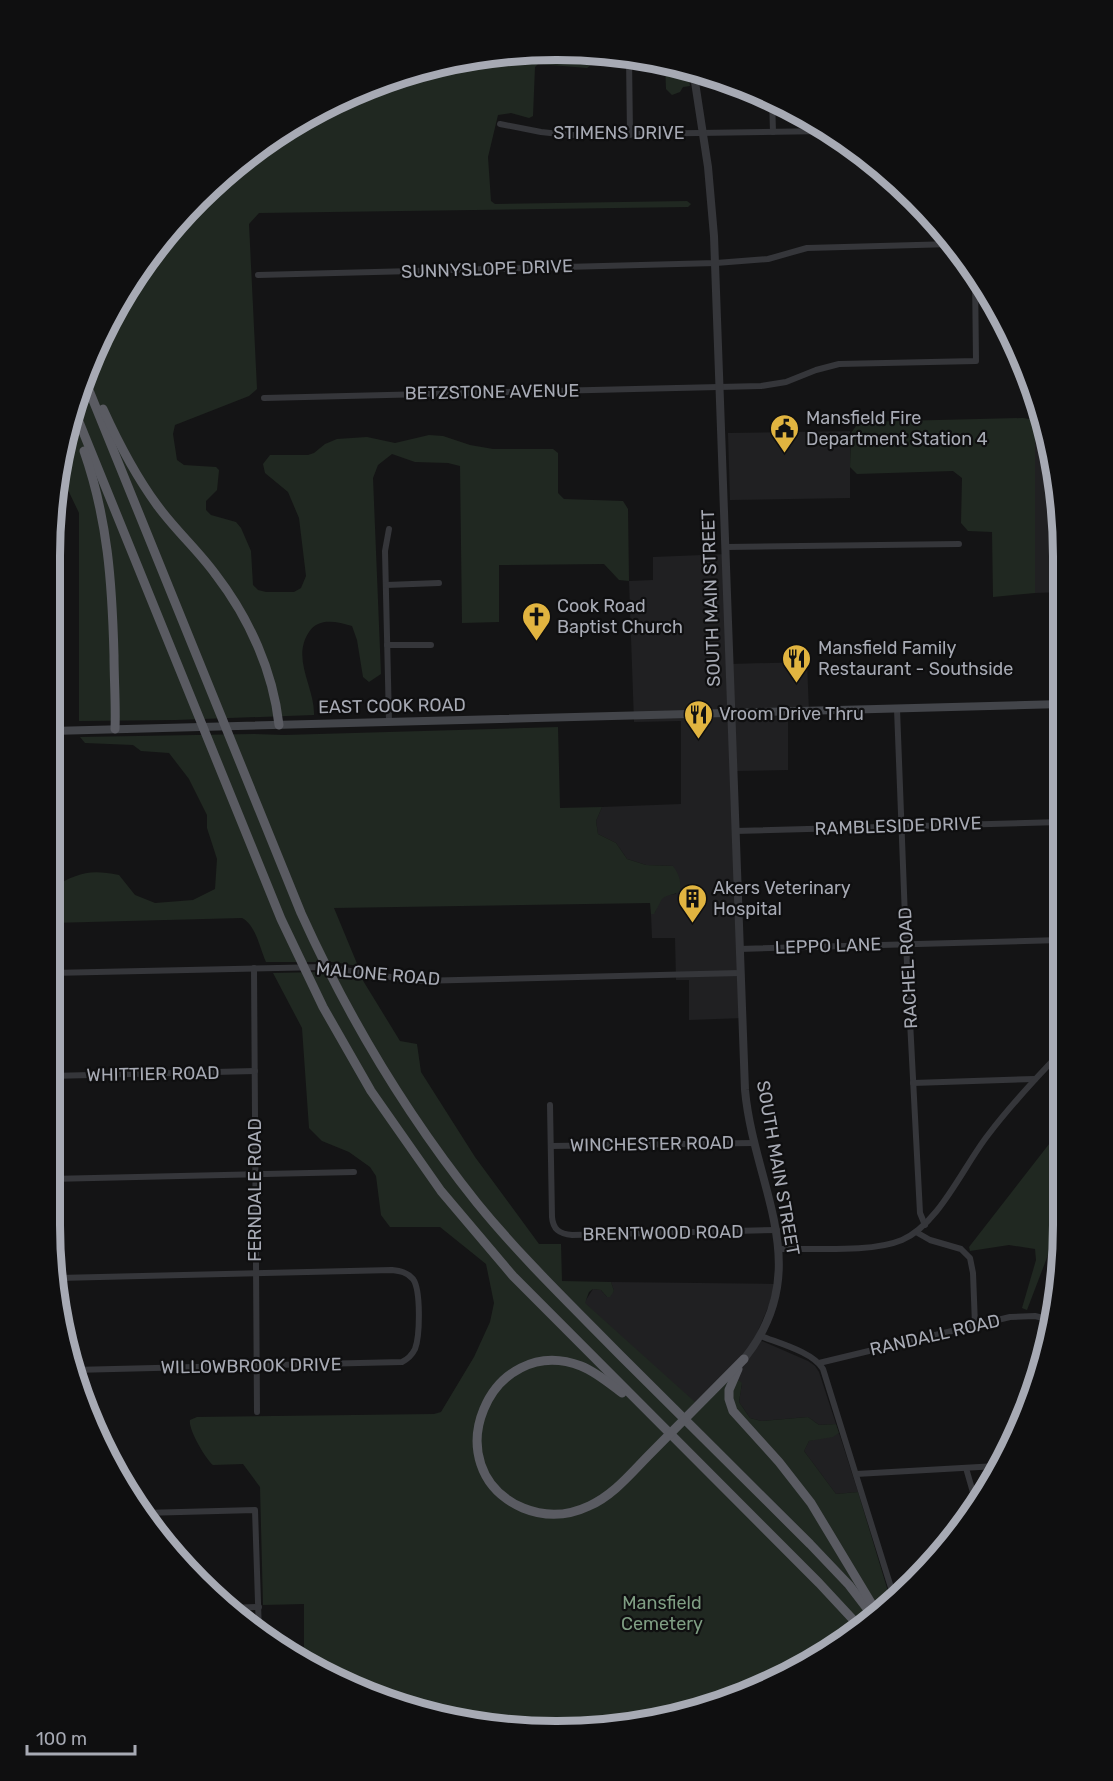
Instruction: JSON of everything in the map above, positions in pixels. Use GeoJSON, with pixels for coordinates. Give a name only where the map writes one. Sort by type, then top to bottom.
{"type":"FeatureCollection","features":[{"type":"Feature","properties":{"kind":"highway"},"geometry":{"type":"LineString","coordinates":[[92,382],[114,433],[148,492],[168,520],[216,574],[244,618],[265,666],[279,725]]}},
{"type":"Feature","properties":{"kind":"highway"},"geometry":{"type":"LineString","coordinates":[[89,390],[301,913],[332,979],[361,1032],[415,1119],[477,1203],[527,1261],[826,1560],[868,1611]]}},
{"type":"Feature","properties":{"kind":"highway"},"geometry":{"type":"LineString","coordinates":[[79,422],[281,919],[309,980],[343,1044],[406,1143],[462,1217],[513,1276],[765,1528],[854,1621]]}},
{"type":"Feature","properties":{"kind":"highway"},"geometry":{"type":"LineString","coordinates":[[77,429],[97,490],[108,545],[112,593],[115,729]]}},
{"type":"Feature","properties":{"kind":"highway"},"geometry":{"type":"LineString","coordinates":[[651,1415],[588,1369],[564,1361],[535,1363],[503,1380],[490,1396],[480,1416],[478,1426],[479,1458],[495,1488],[518,1506],[543,1514],[566,1514],[579,1511],[602,1499],[614,1489],[744,1359]]}},
{"type":"Feature","properties":{"kind":"highway"},"geometry":{"type":"LineString","coordinates":[[744,1359],[729,1390],[733,1411],[812,1503],[873,1607]]}},
{"type":"Feature","properties":{"kind":"main road","name":"EAST COOK ROAD"},"geometry":{"type":"LineString","coordinates":[[60,731],[1053,704]]}},
{"type":"Feature","properties":{"kind":"street"},"geometry":{"type":"LineString","coordinates":[[629,66],[630,135]]}},
{"type":"Feature","properties":{"kind":"street","name":"SOUTH MAIN STREET"},"geometry":{"type":"LineString","coordinates":[[695,80],[710,189],[716,263],[745,1090],[753,1143],[780,1249],[777,1292],[769,1319],[744,1359]]}},
{"type":"Feature","properties":{"kind":"street"},"geometry":{"type":"LineString","coordinates":[[772,109],[772,132]]}},
{"type":"Feature","properties":{"kind":"street","name":"STIMENS DRIVE"},"geometry":{"type":"LineString","coordinates":[[500,124],[556,134],[630,135],[811,131]]}},
{"type":"Feature","properties":{"kind":"street","name":"SUNNYSLOPE DRIVE"},"geometry":{"type":"LineString","coordinates":[[258,276],[716,263],[768,259],[807,248],[942,244]]}},
{"type":"Feature","properties":{"kind":"street","name":"BETZSTONE AVENUE"},"geometry":{"type":"LineString","coordinates":[[264,398],[775,385],[839,364],[976,361],[975,291]]}},
{"type":"Feature","properties":{"kind":"street"},"geometry":{"type":"LineString","coordinates":[[388,529],[385,547],[389,722]]}},
{"type":"Feature","properties":{"kind":"street"},"geometry":{"type":"LineString","coordinates":[[726,547],[959,544]]}},
{"type":"Feature","properties":{"kind":"street"},"geometry":{"type":"LineString","coordinates":[[386,585],[439,583]]}},
{"type":"Feature","properties":{"kind":"street"},"geometry":{"type":"LineString","coordinates":[[387,645],[431,645]]}},
{"type":"Feature","properties":{"kind":"street","name":"RACHEL ROAD"},"geometry":{"type":"LineString","coordinates":[[897,709],[920,1213],[925,1225]]}},
{"type":"Feature","properties":{"kind":"street","name":"RAMBLESIDE DRIVE"},"geometry":{"type":"LineString","coordinates":[[735,831],[1053,822]]}},
{"type":"Feature","properties":{"kind":"street","name":"LEPPO LANE"},"geometry":{"type":"LineString","coordinates":[[739,949],[1053,939]]}},
{"type":"Feature","properties":{"kind":"street","name":"MALONE ROAD"},"geometry":{"type":"LineString","coordinates":[[60,973],[324,967],[417,981],[740,973]]}},
{"type":"Feature","properties":{"kind":"street","name":"FERNDALE ROAD"},"geometry":{"type":"LineString","coordinates":[[254,968],[257,1412]]}},
{"type":"Feature","properties":{"kind":"street"},"geometry":{"type":"LineString","coordinates":[[780,1249],[881,1246],[904,1239],[916,1232],[934,1215],[982,1142],[1053,1060]]}},
{"type":"Feature","properties":{"kind":"street","name":"WHITTIER ROAD"},"geometry":{"type":"LineString","coordinates":[[60,1076],[255,1071]]}},
{"type":"Feature","properties":{"kind":"street"},"geometry":{"type":"LineString","coordinates":[[914,1083],[1035,1079]]}},
{"type":"Feature","properties":{"kind":"street"},"geometry":{"type":"LineString","coordinates":[[549,1105],[551,1146]]}},
{"type":"Feature","properties":{"kind":"street","name":"WINCHESTER ROAD"},"geometry":{"type":"LineString","coordinates":[[551,1146],[753,1143]]}},
{"type":"Feature","properties":{"kind":"street","name":"BRENTWOOD ROAD"},"geometry":{"type":"LineString","coordinates":[[551,1146],[553,1225],[559,1232],[572,1235],[777,1230]]}},
{"type":"Feature","properties":{"kind":"street"},"geometry":{"type":"LineString","coordinates":[[60,1179],[354,1172]]}},
{"type":"Feature","properties":{"kind":"street"},"geometry":{"type":"LineString","coordinates":[[916,1232],[930,1240],[961,1249],[970,1258],[974,1273],[975,1325]]}},
{"type":"Feature","properties":{"kind":"street","name":"WILLOWBROOK DRIVE"},"geometry":{"type":"LineString","coordinates":[[82,1370],[402,1362],[414,1352],[417,1342],[417,1291],[412,1277],[406,1273],[392,1270],[255,1273]]}},
{"type":"Feature","properties":{"kind":"street"},"geometry":{"type":"LineString","coordinates":[[63,1278],[255,1273]]}},
{"type":"Feature","properties":{"kind":"street","name":"RANDALL ROAD"},"geometry":{"type":"LineString","coordinates":[[819,1363],[1018,1316],[1044,1318]]}},
{"type":"Feature","properties":{"kind":"street"},"geometry":{"type":"LineString","coordinates":[[761,1335],[810,1356],[819,1363],[894,1589]]}},
{"type":"Feature","properties":{"kind":"street"},"geometry":{"type":"LineString","coordinates":[[856,1474],[990,1467]]}},
{"type":"Feature","properties":{"kind":"street"},"geometry":{"type":"LineString","coordinates":[[966,1468],[973,1493]]}},
{"type":"Feature","properties":{"kind":"street"},"geometry":{"type":"LineString","coordinates":[[153,1513],[255,1510],[259,1622]]}},
{"type":"Feature","properties":{"kind":"street"},"geometry":{"type":"LineString","coordinates":[[241,1608],[259,1607]]}},
{"type":"Feature","properties":{"kind":"shaded area"},"geometry":{"type":"Polygon","coordinates":[[[1035,425],[1049,492],[1053,592],[1035,593],[1035,425]]]}},
{"type":"Feature","properties":{"kind":"shaded area"},"geometry":{"type":"Polygon","coordinates":[[[850,431],[850,498],[730,500],[728,433],[850,431]]]}},
{"type":"Feature","properties":{"kind":"shaded area"},"geometry":{"type":"Polygon","coordinates":[[[727,554],[730,664],[807,662],[809,712],[788,713],[788,770],[736,771],[744,1018],[689,1020],[689,980],[676,980],[675,938],[652,938],[651,914],[655,912],[660,899],[666,895],[676,894],[673,866],[646,865],[627,859],[616,843],[598,834],[596,821],[602,807],[681,804],[681,721],[634,722],[629,581],[653,580],[653,557],[727,554]]]}},
{"type":"Feature","properties":{"kind":"shaded area"},"geometry":{"type":"Polygon","coordinates":[[[611,1282],[775,1284],[755,1338],[815,1366],[836,1424],[819,1425],[808,1417],[761,1421],[750,1418],[739,1402],[742,1383],[695,1403],[584,1303],[593,1289],[601,1290],[607,1297],[614,1291],[611,1282]]]}},
{"type":"Feature","properties":{"kind":"shaded area"},"geometry":{"type":"Polygon","coordinates":[[[839,1433],[858,1492],[836,1494],[804,1451],[809,1441],[839,1433]]]}},
{"type":"Feature","properties":{"kind":"green space"},"geometry":{"type":"Polygon","coordinates":[[[524,61],[591,61],[591,65],[587,68],[538,64],[535,67],[533,116],[529,118],[511,113],[498,115],[488,157],[491,201],[495,204],[687,201],[691,204],[688,207],[259,213],[249,224],[257,389],[249,396],[175,425],[173,434],[177,460],[184,465],[216,467],[219,470],[217,490],[206,501],[206,510],[211,515],[236,522],[241,528],[251,551],[253,585],[258,590],[294,592],[301,588],[306,576],[299,518],[288,492],[265,473],[263,464],[270,455],[308,455],[337,439],[367,437],[395,443],[429,435],[443,436],[470,445],[493,449],[553,449],[558,453],[558,493],[564,499],[623,501],[628,509],[629,581],[619,580],[604,564],[499,565],[499,622],[462,623],[460,466],[448,463],[415,462],[392,454],[378,465],[373,478],[381,674],[369,682],[363,677],[357,640],[352,626],[323,622],[309,632],[302,652],[314,715],[79,721],[79,513],[65,484],[77,428],[86,397],[111,337],[144,281],[183,229],[229,183],[281,144],[337,111],[397,86],[460,70],[524,61]]]}},
{"type":"Feature","properties":{"kind":"green space"},"geometry":{"type":"Polygon","coordinates":[[[665,73],[689,78],[690,86],[683,87],[680,92],[672,95],[666,89],[665,73]]]}},
{"type":"Feature","properties":{"kind":"green space"},"geometry":{"type":"Polygon","coordinates":[[[1023,418],[1034,420],[1035,593],[993,597],[992,532],[968,531],[961,523],[962,478],[953,471],[857,474],[850,467],[851,433],[859,422],[1023,418]]]}},
{"type":"Feature","properties":{"kind":"green space"},"geometry":{"type":"Polygon","coordinates":[[[558,727],[560,808],[602,807],[596,821],[598,834],[616,843],[627,859],[646,865],[673,866],[680,882],[680,892],[663,898],[654,914],[651,914],[650,903],[334,908],[358,966],[333,962],[266,962],[251,926],[242,918],[60,923],[60,884],[84,874],[99,872],[119,875],[135,895],[155,903],[193,900],[215,889],[217,859],[207,828],[207,815],[189,779],[169,753],[141,751],[133,745],[85,743],[80,737],[284,735],[558,727]]]}},
{"type":"Feature","properties":{"kind":"green space","name":"Mansfield Cemetery"},"geometry":{"type":"Polygon","coordinates":[[[273,973],[341,973],[362,979],[400,1041],[417,1044],[421,1072],[475,1157],[539,1244],[561,1244],[562,1281],[611,1282],[614,1291],[610,1297],[607,1297],[601,1290],[593,1289],[589,1292],[585,1303],[695,1402],[727,1370],[742,1383],[739,1402],[750,1418],[761,1421],[808,1417],[819,1425],[836,1424],[839,1433],[833,1437],[809,1441],[804,1451],[836,1494],[858,1492],[889,1594],[832,1637],[776,1670],[716,1695],[621,1717],[589,1720],[524,1720],[460,1711],[397,1695],[337,1670],[304,1651],[304,1604],[263,1605],[260,1487],[243,1464],[213,1465],[198,1443],[190,1420],[197,1417],[434,1414],[441,1412],[474,1357],[490,1322],[494,1303],[486,1264],[440,1227],[390,1227],[381,1215],[376,1176],[370,1167],[349,1152],[322,1141],[309,1128],[302,1028],[273,973]]]}},
{"type":"Feature","properties":{"kind":"green space"},"geometry":{"type":"Polygon","coordinates":[[[1053,1139],[1052,1243],[1027,1310],[1022,1308],[1036,1260],[1035,1249],[1009,1245],[970,1251],[969,1247],[1053,1139]]]}},
{"type":"Feature","properties":{"kind":"place","name":"Mansfield Fire Department Station 4"},"geometry":{"type":"Point","coordinates":[785,454]}},
{"type":"Feature","properties":{"kind":"place","name":"Cook Road Baptist Church"},"geometry":{"type":"Point","coordinates":[536,642]}},
{"type":"Feature","properties":{"kind":"place","name":"Mansfield Family Restaurant - Southside"},"geometry":{"type":"Point","coordinates":[797,684]}},
{"type":"Feature","properties":{"kind":"place","name":"Vroom Drive Thru"},"geometry":{"type":"Point","coordinates":[698,740]}},
{"type":"Feature","properties":{"kind":"place","name":"Akers Veterinary Hospital"},"geometry":{"type":"Point","coordinates":[692,924]}}]}
